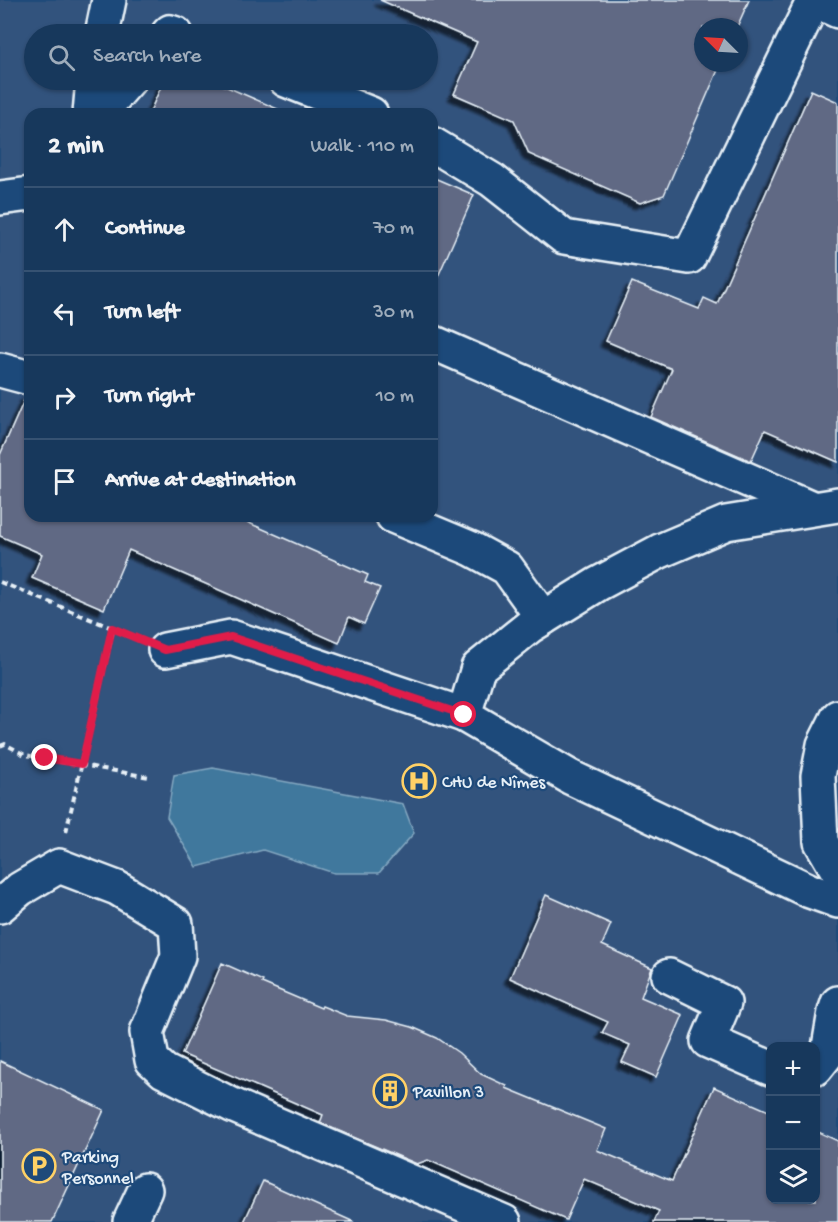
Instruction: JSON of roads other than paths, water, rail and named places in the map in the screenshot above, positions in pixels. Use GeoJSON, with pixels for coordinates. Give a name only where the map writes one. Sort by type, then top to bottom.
{"type":"FeatureCollection","features":[{"type":"Feature","properties":{"kind":"lane"},"geometry":{"type":"LineString","coordinates":[[104,24],[109,0]]}},
{"type":"Feature","properties":{"kind":"lane"},"geometry":{"type":"LineString","coordinates":[[438,148],[492,180],[564,237],[689,257],[814,0],[838,11]]}},
{"type":"Feature","properties":{"kind":"lane"},"geometry":{"type":"LineString","coordinates":[[91,108],[92,90]]}},
{"type":"Feature","properties":{"kind":"lane"},"geometry":{"type":"LineString","coordinates":[[104,108],[120,90]]}},
{"type":"Feature","properties":{"kind":"lane"},"geometry":{"type":"LineString","coordinates":[[311,90],[355,108]]}},
{"type":"Feature","properties":{"kind":"lane"},"geometry":{"type":"LineString","coordinates":[[0,198],[24,195]]}},
{"type":"Feature","properties":{"kind":"lane"},"geometry":{"type":"LineString","coordinates":[[438,345],[825,506]]}},
{"type":"Feature","properties":{"kind":"lane"},"geometry":{"type":"LineString","coordinates":[[0,370],[24,376]]}},
{"type":"Feature","properties":{"kind":"lane"},"geometry":{"type":"LineString","coordinates":[[464,715],[478,668],[543,618],[598,584],[660,551],[726,523],[825,506]]}},
{"type":"Feature","properties":{"kind":"lane"},"geometry":{"type":"LineString","coordinates":[[407,522],[472,549],[507,568],[543,618]]}},
{"type":"Feature","properties":{"kind":"lane"},"geometry":{"type":"LineString","coordinates":[[165,650],[231,637],[464,715],[570,777],[810,891],[838,901]]}},
{"type":"Feature","properties":{"kind":"lane"},"geometry":{"type":"LineString","coordinates":[[838,717],[824,745],[818,776],[821,842],[838,871]]}},
{"type":"Feature","properties":{"kind":"lane"},"geometry":{"type":"LineString","coordinates":[[0,906],[20,889],[59,866],[117,888],[176,924],[178,956],[147,1032],[152,1060],[164,1071],[232,1106],[504,1222]]}},
{"type":"Feature","properties":{"kind":"lane"},"geometry":{"type":"LineString","coordinates":[[669,976],[724,1003],[708,1041],[766,1066]]}},
{"type":"Feature","properties":{"kind":"lane"},"geometry":{"type":"LineString","coordinates":[[820,1063],[828,1053],[838,1003]]}},
{"type":"Feature","properties":{"kind":"lane"},"geometry":{"type":"LineString","coordinates":[[130,1222],[145,1190]]}},
{"type":"Feature","properties":{"kind":"place","name":"CHU de Nîmes"},"geometry":{"type":"Point","coordinates":[419,781]}},
{"type":"Feature","properties":{"kind":"place","name":"Pavillon 3"},"geometry":{"type":"Point","coordinates":[390,1091]}},
{"type":"Feature","properties":{"kind":"place","name":"Parking Personnel"},"geometry":{"type":"Point","coordinates":[39,1166]}}]}
